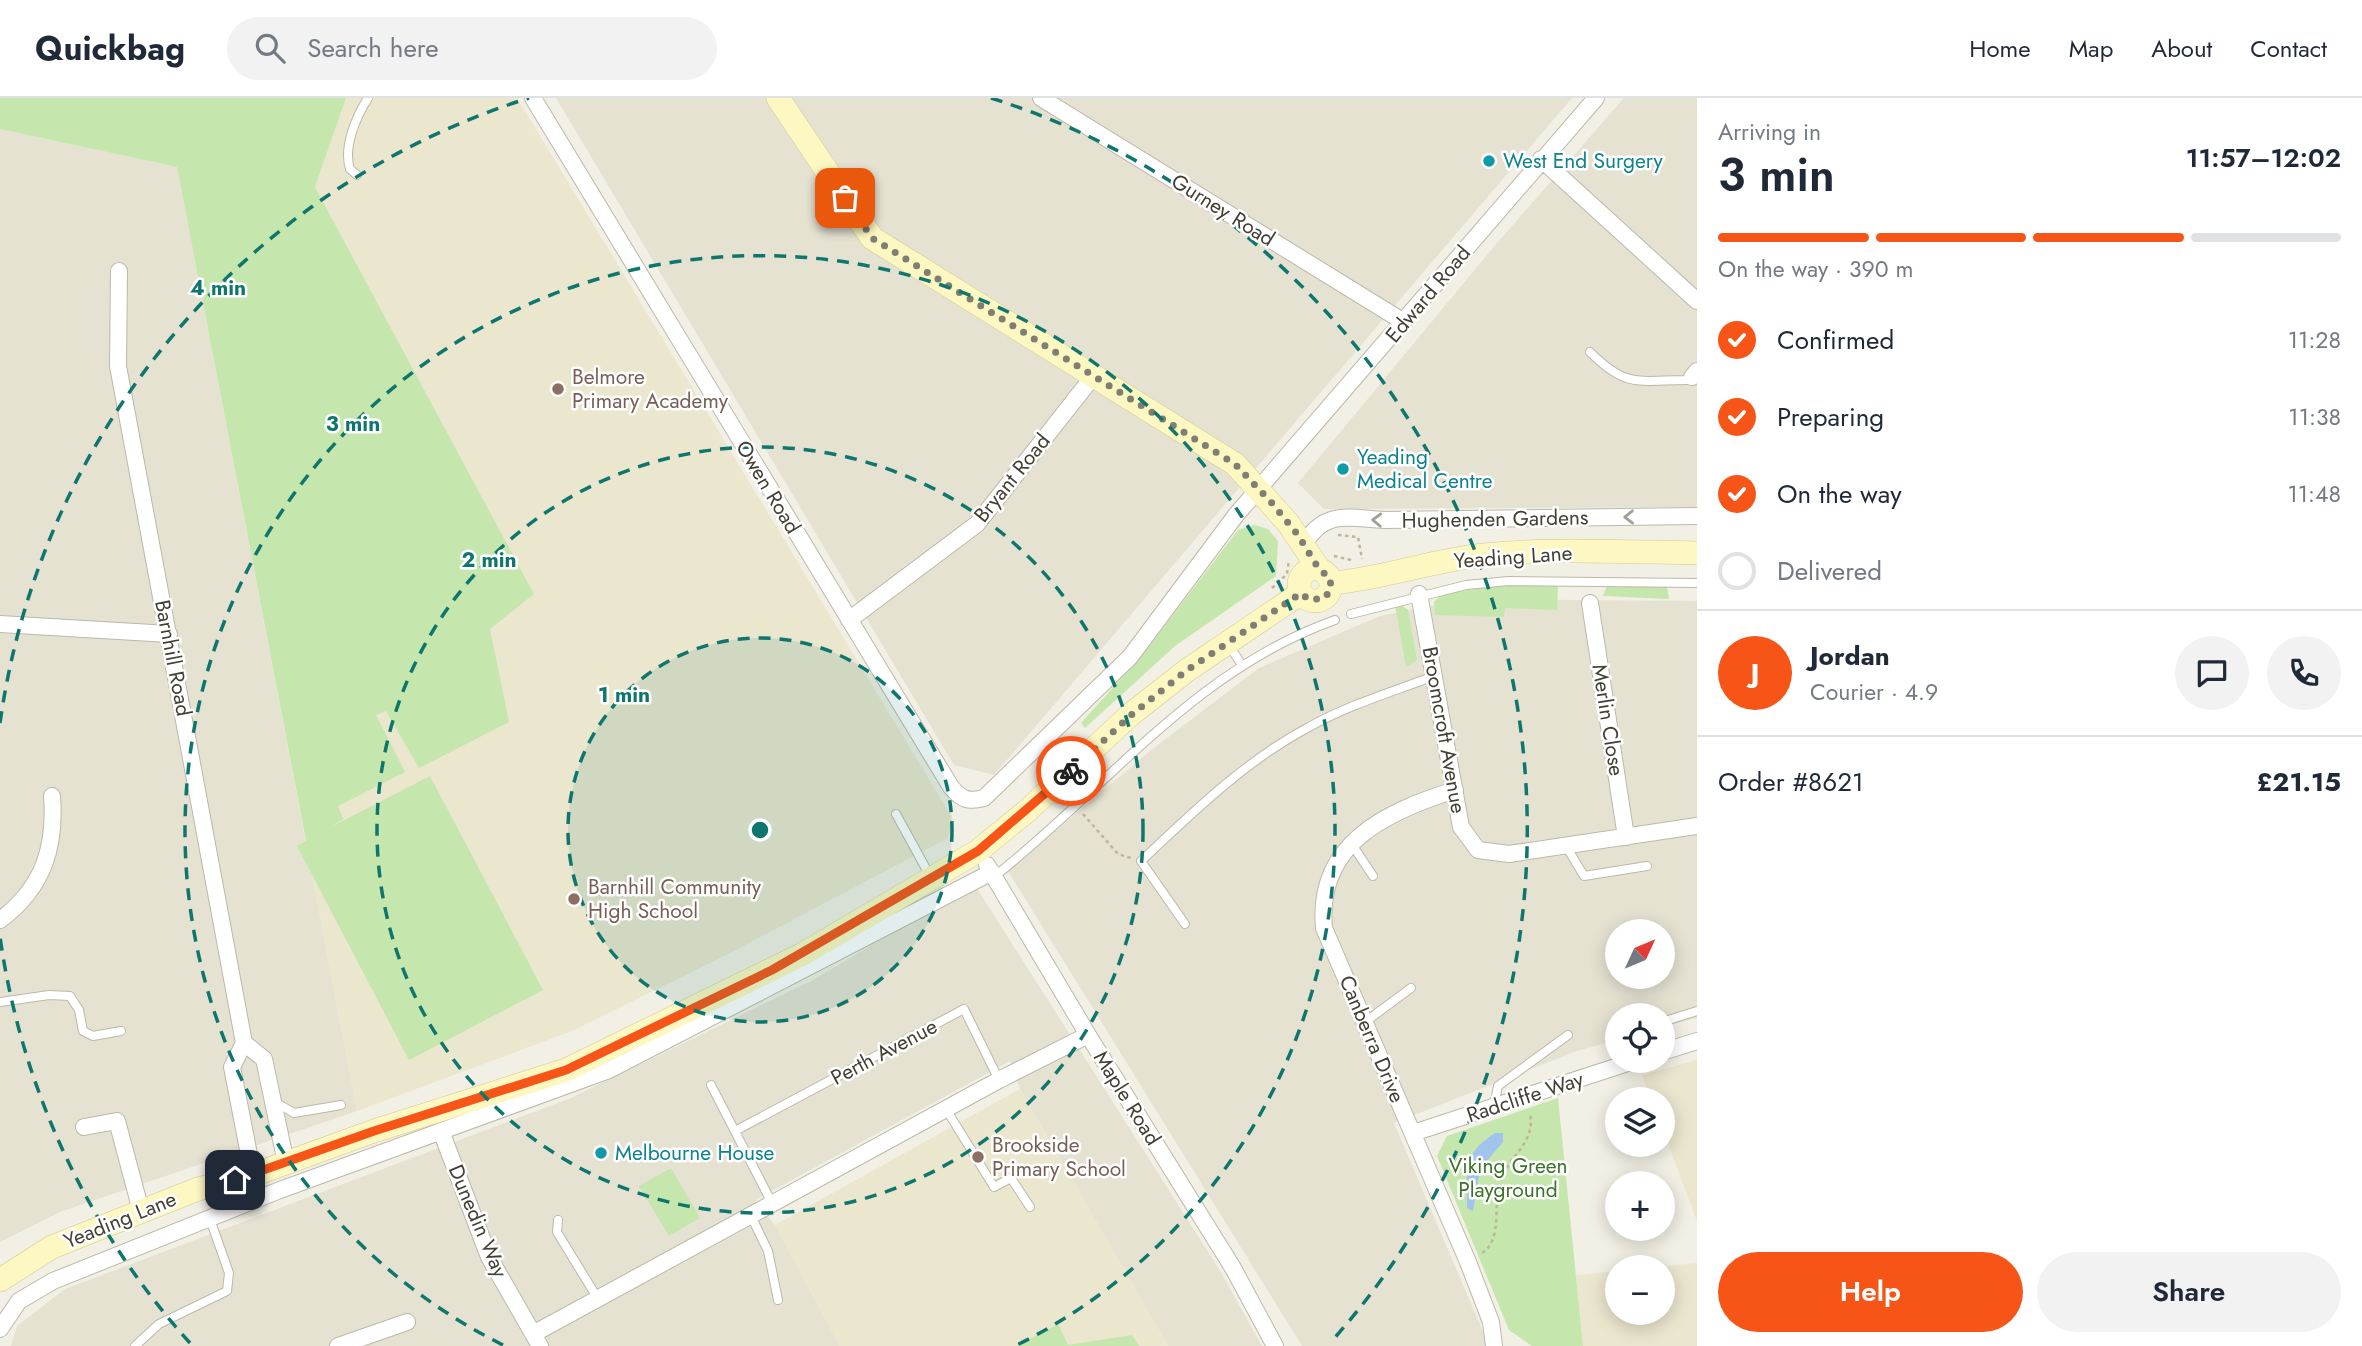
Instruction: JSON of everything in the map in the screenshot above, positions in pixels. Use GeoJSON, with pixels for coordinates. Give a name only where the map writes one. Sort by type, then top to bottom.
{"type":"FeatureCollection","features":[{"type":"Feature","properties":{"kind":"street","name":"Owen Road"},"geometry":{"type":"LineString","coordinates":[[533,98],[960,798],[971,801],[984,798],[1130,657],[1236,515],[1260,489]]}},
{"type":"Feature","properties":{"kind":"street"},"geometry":{"type":"LineString","coordinates":[[778,98],[872,238],[1225,457],[1260,489],[1280,517],[1314,579]]}},
{"type":"Feature","properties":{"kind":"street","name":"Gurney Road"},"geometry":{"type":"LineString","coordinates":[[1041,98],[1404,322]]}},
{"type":"Feature","properties":{"kind":"street","name":"Edward Road"},"geometry":{"type":"LineString","coordinates":[[1260,489],[1596,98]]}},
{"type":"Feature","properties":{"kind":"street"},"geometry":{"type":"LineString","coordinates":[[1541,159],[1697,300]]}},
{"type":"Feature","properties":{"kind":"street","name":"Barnhill Road"},"geometry":{"type":"LineString","coordinates":[[119,271],[117,366],[244,1043],[232,1067],[273,1174]]}},
{"type":"Feature","properties":{"kind":"street","name":"Bryant Road"},"geometry":{"type":"LineString","coordinates":[[849,620],[977,524],[1095,374]]}},
{"type":"Feature","properties":{"kind":"street","name":"Hughenden Gardens"},"geometry":{"type":"LineString","coordinates":[[1322,522],[1334,518],[1384,520],[1697,516]]}},
{"type":"Feature","properties":{"kind":"street"},"geometry":{"type":"LineString","coordinates":[[1280,517],[1280,526],[1314,579]]}},
{"type":"Feature","properties":{"kind":"street"},"geometry":{"type":"LineString","coordinates":[[1296,549],[1322,522]]}},
{"type":"Feature","properties":{"kind":"street","name":"Yeading Lane"},"geometry":{"type":"LineString","coordinates":[[1,1278],[52,1247],[198,1189],[273,1174],[374,1131],[566,1070],[801,955],[978,851],[1027,811],[1130,716],[1314,579],[1366,579],[1482,555],[1557,551],[1697,553]]}},
{"type":"Feature","properties":{"kind":"street","name":"Broomcroft Avenue"},"geometry":{"type":"LineString","coordinates":[[1419,594],[1461,827],[1478,850],[1509,854],[1697,826]]}},
{"type":"Feature","properties":{"kind":"street","name":"Merlin Close"},"geometry":{"type":"LineString","coordinates":[[1590,603],[1626,837]]}},
{"type":"Feature","properties":{"kind":"street"},"geometry":{"type":"LineString","coordinates":[[0,624],[169,634]]}},
{"type":"Feature","properties":{"kind":"street","name":"Canberra Drive"},"geometry":{"type":"LineString","coordinates":[[1455,790],[1417,802],[1351,844],[1335,861],[1326,881],[1322,904],[1324,928],[1468,1262],[1492,1322],[1494,1346]]}},
{"type":"Feature","properties":{"kind":"street"},"geometry":{"type":"LineString","coordinates":[[0,920],[27,895],[42,875],[52,844],[52,796]]}},
{"type":"Feature","properties":{"kind":"street","name":"Maple Road"},"geometry":{"type":"LineString","coordinates":[[978,851],[1088,1035],[1233,1268],[1275,1346]]}},
{"type":"Feature","properties":{"kind":"street"},"geometry":{"type":"LineString","coordinates":[[0,1329],[19,1301],[53,1280],[210,1219],[273,1174],[441,1131],[608,1070],[651,1051],[993,874]]}},
{"type":"Feature","properties":{"kind":"street"},"geometry":{"type":"LineString","coordinates":[[537,1340],[598,1299],[999,1080],[1088,1035]]}},
{"type":"Feature","properties":{"kind":"street"},"geometry":{"type":"LineString","coordinates":[[1675,1048],[1697,1041]]}},
{"type":"Feature","properties":{"kind":"street"},"geometry":{"type":"LineString","coordinates":[[244,1043],[264,1059],[273,1101],[273,1174]]}},
{"type":"Feature","properties":{"kind":"street","name":"Radcliffe Way"},"geometry":{"type":"LineString","coordinates":[[1413,1133],[1605,1070]]}},
{"type":"Feature","properties":{"kind":"street"},"geometry":{"type":"LineString","coordinates":[[84,1127],[117,1121],[141,1211]]}},
{"type":"Feature","properties":{"kind":"street","name":"Dunedin Way"},"geometry":{"type":"LineString","coordinates":[[441,1131],[489,1257],[537,1340]]}},
{"type":"Feature","properties":{"kind":"street"},"geometry":{"type":"LineString","coordinates":[[338,1346],[407,1322]]}},
{"type":"Feature","properties":{"kind":"lane"},"geometry":{"type":"LineString","coordinates":[[357,175],[350,170],[348,155],[355,123],[368,98]]}},
{"type":"Feature","properties":{"kind":"lane"},"geometry":{"type":"LineString","coordinates":[[1590,352],[1612,374],[1631,380],[1687,380],[1694,374]]}},
{"type":"Feature","properties":{"kind":"lane"},"geometry":{"type":"LineString","coordinates":[[1351,614],[1419,594],[1466,585],[1509,581],[1697,583]]}},
{"type":"Feature","properties":{"kind":"lane"},"geometry":{"type":"LineString","coordinates":[[993,874],[1077,806],[1147,736],[1241,665],[1335,620]]}},
{"type":"Feature","properties":{"kind":"lane"},"geometry":{"type":"LineString","coordinates":[[1227,642],[1241,665]]}},
{"type":"Feature","properties":{"kind":"lane"},"geometry":{"type":"LineString","coordinates":[[1185,924],[1141,861],[1202,804],[1266,752],[1345,709],[1434,676]]}},
{"type":"Feature","properties":{"kind":"lane"},"geometry":{"type":"LineString","coordinates":[[895,814],[932,878]]}},
{"type":"Feature","properties":{"kind":"lane"},"geometry":{"type":"LineString","coordinates":[[1351,844],[1373,876]]}},
{"type":"Feature","properties":{"kind":"lane"},"geometry":{"type":"LineString","coordinates":[[1566,846],[1584,876],[1647,866]]}},
{"type":"Feature","properties":{"kind":"lane"},"geometry":{"type":"LineString","coordinates":[[1365,1022],[1411,988]]}},
{"type":"Feature","properties":{"kind":"lane"},"geometry":{"type":"LineString","coordinates":[[0,1002],[50,995],[70,996],[79,1010],[83,1031],[93,1036],[121,1031]]}},
{"type":"Feature","properties":{"kind":"lane","name":"Perth Avenue"},"geometry":{"type":"LineString","coordinates":[[735,1131],[964,1009],[999,1080]]}},
{"type":"Feature","properties":{"kind":"lane"},"geometry":{"type":"LineString","coordinates":[[1675,1018],[1697,1011]]}},
{"type":"Feature","properties":{"kind":"lane"},"geometry":{"type":"LineString","coordinates":[[1494,1106],[1497,1086],[1568,1035]]}},
{"type":"Feature","properties":{"kind":"lane"},"geometry":{"type":"LineString","coordinates":[[711,1085],[772,1205]]}},
{"type":"Feature","properties":{"kind":"lane"},"geometry":{"type":"LineString","coordinates":[[273,1101],[294,1113],[341,1105]]}},
{"type":"Feature","properties":{"kind":"lane"},"geometry":{"type":"LineString","coordinates":[[946,1109],[994,1187],[1011,1178],[1030,1207]]}},
{"type":"Feature","properties":{"kind":"lane"},"geometry":{"type":"LineString","coordinates":[[751,1216],[768,1251],[778,1300]]}},
{"type":"Feature","properties":{"kind":"lane"},"geometry":{"type":"LineString","coordinates":[[135,1346],[159,1324],[227,1291],[229,1273],[210,1219]]}},
{"type":"Feature","properties":{"kind":"lane"},"geometry":{"type":"LineString","coordinates":[[558,1220],[558,1232],[598,1299]]}},
{"type":"Feature","properties":{"kind":"path"},"geometry":{"type":"LineString","coordinates":[[1322,522],[1340,537],[1358,537],[1362,562]]}},
{"type":"Feature","properties":{"kind":"path"},"geometry":{"type":"LineString","coordinates":[[1271,589],[1287,574],[1296,549]]}},
{"type":"Feature","properties":{"kind":"path"},"geometry":{"type":"LineString","coordinates":[[1077,806],[1118,854],[1141,861]]}},
{"type":"Feature","properties":{"kind":"path"},"geometry":{"type":"LineString","coordinates":[[1468,1262],[1489,1249],[1495,1228],[1500,1181],[1529,1136],[1531,1116],[1524,1097]]}},
{"type":"Feature","properties":{"kind":"shaded area"},"geometry":{"type":"Polygon","coordinates":[[[346,98],[517,98],[953,819],[948,838],[726,955],[574,1030],[357,1111],[306,843],[312,745],[386,710],[534,594],[315,187],[346,98]]]}},
{"type":"Feature","properties":{"kind":"shaded area"},"geometry":{"type":"Polygon","coordinates":[[[556,98],[1572,98],[994,775],[954,765],[556,98]]]}},
{"type":"Feature","properties":{"kind":"shaded area"},"geometry":{"type":"Polygon","coordinates":[[[1624,98],[1697,98],[1697,507],[1324,509],[1298,483],[1497,243],[1624,98]]]}},
{"type":"Feature","properties":{"kind":"shaded area"},"geometry":{"type":"Polygon","coordinates":[[[0,129],[177,167],[357,1111],[60,1212],[0,1242],[0,129]]]}},
{"type":"Feature","properties":{"kind":"shaded area"},"geometry":{"type":"Polygon","coordinates":[[[1466,599],[1697,601],[1697,1018],[1675,1024],[1675,1003],[1605,1003],[1605,1043],[1577,1051],[1394,1123],[1489,1346],[1302,1346],[1008,871],[1150,751],[1259,668],[1380,616],[1466,599]]]}},
{"type":"Feature","properties":{"kind":"shaded area"},"geometry":{"type":"Polygon","coordinates":[[[974,884],[1219,1269],[1262,1346],[1168,1346],[1020,1089],[1010,1061],[755,1200],[775,1225],[840,1346],[11,1346],[17,1326],[65,1289],[571,1098],[813,980],[974,884]]]}},
{"type":"Feature","properties":{"kind":"shaded area"},"geometry":{"type":"Polygon","coordinates":[[[1697,1060],[1697,1221],[1673,1157],[1675,1087],[1646,1087],[1642,1075],[1675,1073],[1675,1066],[1697,1060]]]}},
{"type":"Feature","properties":{"kind":"shaded area","name":"Brookside Primary School"},"geometry":{"type":"Polygon","coordinates":[[[1020,1089],[1168,1346],[840,1346],[775,1225],[1020,1089]]]}},
{"type":"Feature","properties":{"kind":"shaded area"},"geometry":{"type":"Polygon","coordinates":[[[1697,1263],[1697,1346],[1583,1346],[1576,1275],[1605,1272],[1605,1325],[1675,1325],[1675,1265],[1697,1263]]]}},
{"type":"Feature","properties":{"kind":"green space"},"geometry":{"type":"Polygon","coordinates":[[[0,98],[346,98],[315,187],[534,594],[490,629],[509,722],[419,768],[386,711],[376,715],[405,772],[338,806],[343,819],[331,827],[430,776],[543,990],[409,1060],[297,846],[306,841],[177,167],[0,129],[0,98]]]}},
{"type":"Feature","properties":{"kind":"green space"},"geometry":{"type":"Polygon","coordinates":[[[1254,525],[1268,529],[1278,541],[1276,576],[1175,646],[1085,728],[1081,723],[1144,653],[1238,530],[1254,525]]]}},
{"type":"Feature","properties":{"kind":"green space"},"geometry":{"type":"Polygon","coordinates":[[[1512,584],[1558,586],[1557,610],[1505,608],[1504,617],[1435,615],[1434,602],[1443,593],[1512,584]]]}},
{"type":"Feature","properties":{"kind":"green space"},"geometry":{"type":"Polygon","coordinates":[[[1607,586],[1667,587],[1669,599],[1603,596],[1607,586]]]}},
{"type":"Feature","properties":{"kind":"green space"},"geometry":{"type":"Polygon","coordinates":[[[1400,604],[1408,610],[1417,660],[1406,667],[1395,605],[1400,604]]]}},
{"type":"Feature","properties":{"kind":"green space","name":"Viking Green Playground"},"geometry":{"type":"Polygon","coordinates":[[[1558,1098],[1583,1346],[1532,1346],[1509,1330],[1437,1156],[1447,1136],[1558,1098]]]}},
{"type":"Feature","properties":{"kind":"green space"},"geometry":{"type":"Polygon","coordinates":[[[671,1168],[700,1218],[669,1236],[639,1186],[671,1168]]]}},
{"type":"Feature","properties":{"kind":"green space"},"geometry":{"type":"Polygon","coordinates":[[[1058,1324],[1068,1345],[1132,1335],[1139,1346],[1016,1346],[1058,1324]]]}},
{"type":"Feature","properties":{"kind":"water"},"geometry":{"type":"Polygon","coordinates":[[[1495,1133],[1503,1133],[1503,1142],[1480,1169],[1473,1211],[1467,1208],[1468,1165],[1476,1149],[1495,1133]]]}},
{"type":"Feature","properties":{"kind":"way so far"},"geometry":{"type":"LineString","coordinates":[[845,198],[872,238],[1095,374],[1235,464],[1260,489],[1280,517],[1298,535],[1319,569],[1327,574],[1332,583],[1325,598],[1320,601],[1309,600],[1301,593],[1186,671],[1130,716],[1071,771]]}},
{"type":"Feature","properties":{"kind":"place","name":"West End Surgery"},"geometry":{"type":"Point","coordinates":[1489,161]}},
{"type":"Feature","properties":{"kind":"place","name":"Belmore Primary Academy"},"geometry":{"type":"Point","coordinates":[558,389]}},
{"type":"Feature","properties":{"kind":"place","name":"Yeading Medical Centre"},"geometry":{"type":"Point","coordinates":[1343,469]}},
{"type":"Feature","properties":{"kind":"place","name":"Barnhill Community High School"},"geometry":{"type":"Point","coordinates":[574,899]}},
{"type":"Feature","properties":{"kind":"place","name":"Melbourne House"},"geometry":{"type":"Point","coordinates":[601,1153]}},
{"type":"Feature","properties":{"kind":"place","name":"Brookside Primary School"},"geometry":{"type":"Point","coordinates":[978,1157]}},
{"type":"Feature","properties":{"kind":"route"},"geometry":{"type":"LineString","coordinates":[[235,1180],[374,1131],[566,1070],[772,970],[978,851],[1071,771]]}}]}
